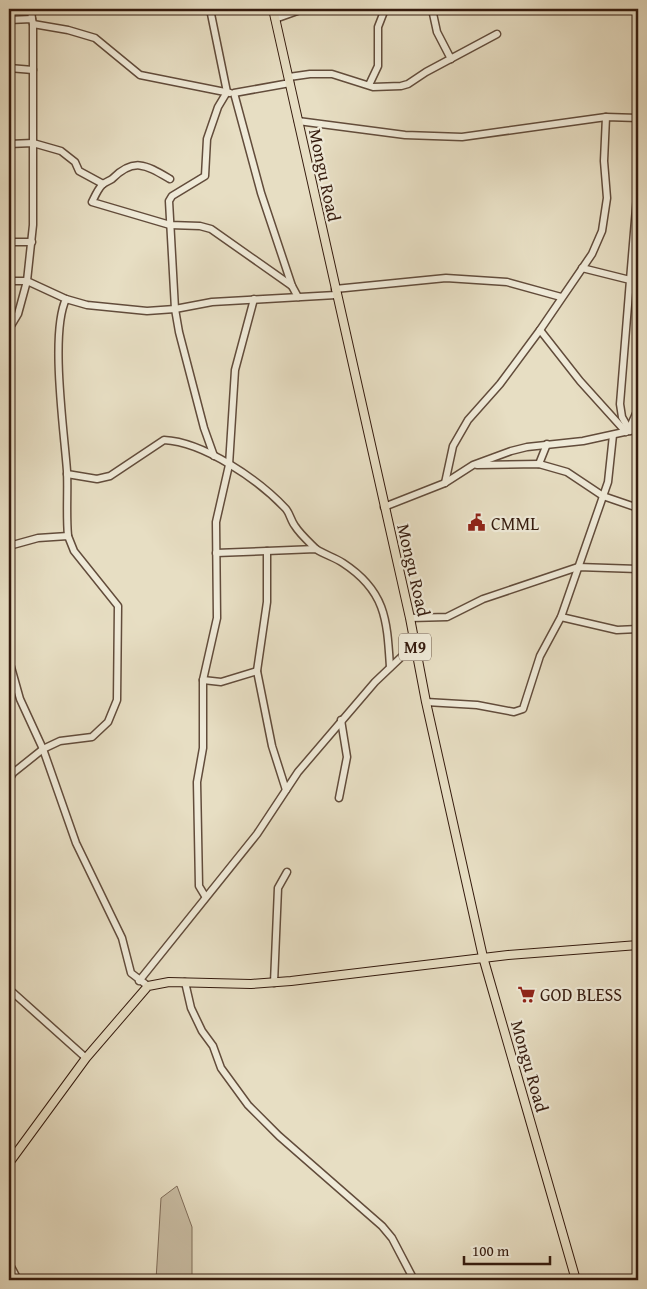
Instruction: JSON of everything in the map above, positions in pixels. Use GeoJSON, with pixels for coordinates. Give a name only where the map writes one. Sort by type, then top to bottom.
{"type":"FeatureCollection","features":[{"type":"Feature","properties":{"kind":"main road","name":"Mongu Road"},"geometry":{"type":"LineString","coordinates":[[273,9],[410,618],[426,702],[483,958],[576,1280]]}},
{"type":"Feature","properties":{"kind":"main road"},"geometry":{"type":"LineString","coordinates":[[9,1162],[86,1058],[148,986],[185,982],[274,983],[483,958],[638,945]]}},
{"type":"Feature","properties":{"kind":"street"},"geometry":{"type":"LineString","coordinates":[[9,329],[18,314],[27,281],[32,242],[32,9]]}},
{"type":"Feature","properties":{"kind":"street"},"geometry":{"type":"LineString","coordinates":[[210,9],[231,93],[261,193],[292,286],[298,297]]}},
{"type":"Feature","properties":{"kind":"street"},"geometry":{"type":"LineString","coordinates":[[275,19],[303,9]]}},
{"type":"Feature","properties":{"kind":"street"},"geometry":{"type":"LineString","coordinates":[[369,85],[378,66],[378,27],[385,9]]}},
{"type":"Feature","properties":{"kind":"street"},"geometry":{"type":"LineString","coordinates":[[432,9],[437,32],[450,59]]}},
{"type":"Feature","properties":{"kind":"street"},"geometry":{"type":"LineString","coordinates":[[9,20],[32,22],[95,38],[140,75],[231,93],[310,74],[332,74],[376,87],[408,84],[497,34]]}},
{"type":"Feature","properties":{"kind":"street"},"geometry":{"type":"LineString","coordinates":[[9,68],[33,70]]}},
{"type":"Feature","properties":{"kind":"street"},"geometry":{"type":"LineString","coordinates":[[214,456],[204,428],[179,332],[175,309],[170,198],[205,176],[208,138],[218,107],[231,93]]}},
{"type":"Feature","properties":{"kind":"street"},"geometry":{"type":"LineString","coordinates":[[446,483],[453,446],[468,420],[500,384],[540,330],[594,248],[606,218],[608,198],[604,161],[606,117]]}},
{"type":"Feature","properties":{"kind":"street"},"geometry":{"type":"LineString","coordinates":[[298,121],[405,135],[462,137],[606,117],[638,118]]}},
{"type":"Feature","properties":{"kind":"street"},"geometry":{"type":"LineString","coordinates":[[9,144],[33,143],[61,151],[75,162],[79,171],[103,184]]}},
{"type":"Feature","properties":{"kind":"street"},"geometry":{"type":"LineString","coordinates":[[170,179],[145,166],[132,165],[118,172],[103,184],[92,202],[170,225],[200,226],[211,229],[292,286]]}},
{"type":"Feature","properties":{"kind":"street"},"geometry":{"type":"LineString","coordinates":[[629,430],[622,417],[620,404],[638,184]]}},
{"type":"Feature","properties":{"kind":"street"},"geometry":{"type":"LineString","coordinates":[[9,242],[32,242]]}},
{"type":"Feature","properties":{"kind":"street"},"geometry":{"type":"LineString","coordinates":[[582,268],[630,280]]}},
{"type":"Feature","properties":{"kind":"street"},"geometry":{"type":"LineString","coordinates":[[9,281],[27,281],[66,299],[87,305],[126,310],[175,309],[212,302],[298,297],[446,278],[507,282],[560,297]]}},
{"type":"Feature","properties":{"kind":"street"},"geometry":{"type":"LineString","coordinates":[[9,780],[13,773],[43,749],[60,741],[92,738],[108,722],[119,690],[118,606],[74,551],[68,536],[67,474],[59,334],[61,315],[66,299]]}},
{"type":"Feature","properties":{"kind":"street"},"geometry":{"type":"LineString","coordinates":[[205,896],[199,886],[196,800],[196,782],[203,748],[203,680],[216,618],[216,522],[229,465],[235,370],[254,299]]}},
{"type":"Feature","properties":{"kind":"street"},"geometry":{"type":"LineString","coordinates":[[540,330],[574,374],[629,430]]}},
{"type":"Feature","properties":{"kind":"street"},"geometry":{"type":"LineString","coordinates":[[629,430],[638,410]]}},
{"type":"Feature","properties":{"kind":"street"},"geometry":{"type":"LineString","coordinates":[[384,507],[446,483],[473,464],[511,451],[547,444],[583,441],[638,429]]}},
{"type":"Feature","properties":{"kind":"street"},"geometry":{"type":"LineString","coordinates":[[426,702],[477,705],[514,712],[523,709],[540,656],[561,617],[603,496],[610,470],[612,435]]}},
{"type":"Feature","properties":{"kind":"street"},"geometry":{"type":"LineString","coordinates":[[67,474],[96,478],[110,476],[164,440],[183,442],[214,456],[229,465],[287,511],[295,527],[316,549],[323,555],[345,564],[377,595],[386,621],[390,666]]}},
{"type":"Feature","properties":{"kind":"street"},"geometry":{"type":"LineString","coordinates":[[539,464],[547,444]]}},
{"type":"Feature","properties":{"kind":"street"},"geometry":{"type":"LineString","coordinates":[[473,464],[539,464],[567,472],[603,496],[638,508]]}},
{"type":"Feature","properties":{"kind":"street"},"geometry":{"type":"LineString","coordinates":[[9,546],[38,538],[68,536]]}},
{"type":"Feature","properties":{"kind":"street"},"geometry":{"type":"LineString","coordinates":[[216,553],[316,549]]}},
{"type":"Feature","properties":{"kind":"street"},"geometry":{"type":"LineString","coordinates":[[267,551],[267,602],[257,671],[272,746],[286,790]]}},
{"type":"Feature","properties":{"kind":"street"},"geometry":{"type":"LineString","coordinates":[[410,618],[447,616],[483,600],[578,567],[638,569]]}},
{"type":"Feature","properties":{"kind":"street"},"geometry":{"type":"LineString","coordinates":[[561,617],[617,630],[638,628]]}},
{"type":"Feature","properties":{"kind":"street"},"geometry":{"type":"LineString","coordinates":[[139,981],[256,834],[286,790],[341,720],[390,666],[415,644]]}},
{"type":"Feature","properties":{"kind":"street"},"geometry":{"type":"LineString","coordinates":[[9,660],[20,699],[43,749],[76,843],[122,938],[131,973],[148,986]]}},
{"type":"Feature","properties":{"kind":"street"},"geometry":{"type":"LineString","coordinates":[[203,680],[221,682],[257,671]]}},
{"type":"Feature","properties":{"kind":"street"},"geometry":{"type":"LineString","coordinates":[[340,798],[346,757],[341,720]]}},
{"type":"Feature","properties":{"kind":"street"},"geometry":{"type":"LineString","coordinates":[[274,983],[278,888],[287,872]]}},
{"type":"Feature","properties":{"kind":"street"},"geometry":{"type":"LineString","coordinates":[[185,982],[191,1008],[202,1031],[212,1046],[221,1068],[248,1105],[279,1136],[382,1226],[392,1238],[414,1280]]}},
{"type":"Feature","properties":{"kind":"street"},"geometry":{"type":"LineString","coordinates":[[9,989],[86,1058]]}},
{"type":"Feature","properties":{"kind":"street"},"geometry":{"type":"LineString","coordinates":[[9,1263],[18,1280]]}},
{"type":"Feature","properties":{"kind":"shaded area"},"geometry":{"type":"Polygon","coordinates":[[[177,1186],[192,1227],[192,1280],[156,1280],[161,1198],[177,1186]]]}},
{"type":"Feature","properties":{"kind":"place","name":"CMML"},"geometry":{"type":"Point","coordinates":[477,523]}},
{"type":"Feature","properties":{"kind":"place","name":"GOD BLESS"},"geometry":{"type":"Point","coordinates":[526,994]}}]}
